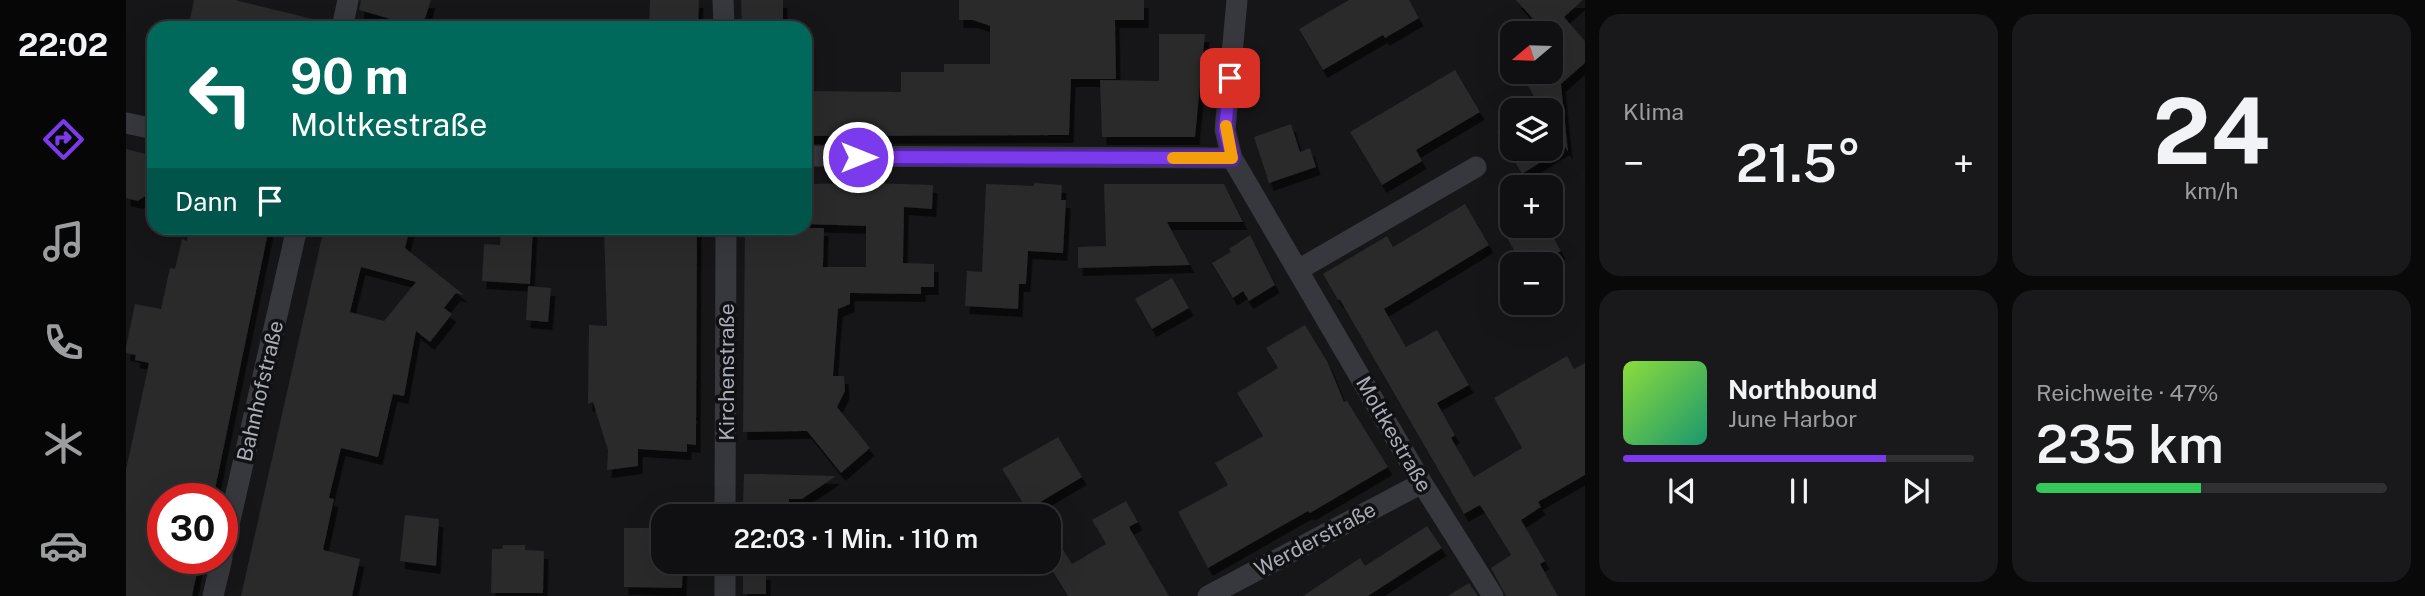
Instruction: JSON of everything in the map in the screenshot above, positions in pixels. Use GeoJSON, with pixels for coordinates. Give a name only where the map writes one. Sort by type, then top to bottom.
{"type":"FeatureCollection","features":[{"type":"Feature","properties":{"kind":"street"},"geometry":{"type":"LineString","coordinates":[[344,21],[348,0]]}},
{"type":"Feature","properties":{"kind":"street"},"geometry":{"type":"LineString","coordinates":[[723,0],[724,21]]}},
{"type":"Feature","properties":{"kind":"street","name":"Moltkestraße"},"geometry":{"type":"LineString","coordinates":[[1237,0],[1225,130],[1232,158],[1422,483],[1493,596]]}},
{"type":"Feature","properties":{"kind":"street"},"geometry":{"type":"LineString","coordinates":[[126,123],[147,128]]}},
{"type":"Feature","properties":{"kind":"street"},"geometry":{"type":"LineString","coordinates":[[812,156],[1232,158]]}},
{"type":"Feature","properties":{"kind":"street"},"geometry":{"type":"LineString","coordinates":[[1298,270],[1476,167]]}},
{"type":"Feature","properties":{"kind":"street","name":"Bahnhofstraße"},"geometry":{"type":"LineString","coordinates":[[238,487],[295,235]]}},
{"type":"Feature","properties":{"kind":"street","name":"Kirchenstraße"},"geometry":{"type":"LineString","coordinates":[[725,504],[726,235]]}},
{"type":"Feature","properties":{"kind":"street","name":"Werderstraße"},"geometry":{"type":"LineString","coordinates":[[1208,596],[1422,483]]}},
{"type":"Feature","properties":{"kind":"street","name":"Bahnhofstraße"},"geometry":{"type":"LineString","coordinates":[[213,596],[218,574]]}},
{"type":"Feature","properties":{"kind":"street"},"geometry":{"type":"LineString","coordinates":[[725,574],[725,596]]}},
{"type":"Feature","properties":{"kind":"building"},"geometry":{"type":"Polygon","coordinates":[[[194,0],[235,0],[317,20],[317,21],[190,21],[194,0]]]}},
{"type":"Feature","properties":{"kind":"building"},"geometry":{"type":"Polygon","coordinates":[[[361,0],[431,0],[424,21],[398,21],[359,10],[361,0]]]}},
{"type":"Feature","properties":{"kind":"building"},"geometry":{"type":"Polygon","coordinates":[[[650,0],[699,0],[698,21],[649,21],[650,0]]]}},
{"type":"Feature","properties":{"kind":"building"},"geometry":{"type":"Polygon","coordinates":[[[741,0],[783,0],[783,21],[742,21],[741,0]]]}},
{"type":"Feature","properties":{"kind":"building"},"geometry":{"type":"Polygon","coordinates":[[[959,0],[1144,0],[1144,20],[1115,20],[1116,79],[1071,79],[1069,135],[812,136],[812,91],[901,92],[901,72],[944,72],[944,64],[990,64],[990,26],[973,20],[959,20],[959,0]]]}},
{"type":"Feature","properties":{"kind":"building"},"geometry":{"type":"Polygon","coordinates":[[[1349,0],[1409,0],[1419,18],[1385,38],[1383,35],[1323,70],[1299,29],[1349,0]]]}},
{"type":"Feature","properties":{"kind":"building"},"geometry":{"type":"Polygon","coordinates":[[[1516,0],[1583,0],[1564,17],[1585,41],[1585,63],[1563,82],[1563,21],[1535,21],[1516,0]]]}},
{"type":"Feature","properties":{"kind":"building"},"geometry":{"type":"Polygon","coordinates":[[[1159,34],[1205,34],[1195,137],[1102,137],[1100,80],[1159,81],[1159,34]]]}},
{"type":"Feature","properties":{"kind":"building"},"geometry":{"type":"Polygon","coordinates":[[[1455,70],[1480,112],[1416,150],[1422,161],[1382,185],[1350,132],[1455,70]]]}},
{"type":"Feature","properties":{"kind":"building"},"geometry":{"type":"Polygon","coordinates":[[[1526,84],[1561,84],[1562,98],[1535,98],[1526,84]]]}},
{"type":"Feature","properties":{"kind":"building"},"geometry":{"type":"Polygon","coordinates":[[[1563,103],[1568,152],[1565,147],[1563,148],[1563,103]]]}},
{"type":"Feature","properties":{"kind":"building"},"geometry":{"type":"Polygon","coordinates":[[[1291,124],[1300,152],[1310,148],[1316,167],[1269,183],[1254,137],[1291,124]]]}},
{"type":"Feature","properties":{"kind":"building"},"geometry":{"type":"Polygon","coordinates":[[[126,149],[147,154],[147,195],[138,201],[126,198],[126,149]]]}},
{"type":"Feature","properties":{"kind":"building"},"geometry":{"type":"Polygon","coordinates":[[[1514,161],[1543,161],[1522,174],[1514,161]]]}},
{"type":"Feature","properties":{"kind":"building"},"geometry":{"type":"Polygon","coordinates":[[[1034,183],[1062,185],[1061,200],[1066,200],[1063,253],[1028,251],[1026,284],[1019,284],[1018,309],[965,306],[967,271],[982,272],[986,184],[1034,186],[1034,183]]]}},
{"type":"Feature","properties":{"kind":"building"},"geometry":{"type":"Polygon","coordinates":[[[812,184],[933,185],[932,209],[904,207],[903,263],[934,264],[934,287],[921,287],[921,294],[850,293],[850,304],[838,309],[833,376],[844,376],[845,391],[837,407],[870,448],[841,473],[807,431],[743,432],[745,235],[812,235],[812,228],[824,228],[823,267],[866,267],[866,226],[812,224],[812,184]]]}},
{"type":"Feature","properties":{"kind":"building"},"geometry":{"type":"Polygon","coordinates":[[[1104,184],[1224,184],[1243,222],[1167,222],[1190,265],[1078,268],[1078,247],[1106,246],[1104,184]]]}},
{"type":"Feature","properties":{"kind":"building"},"geometry":{"type":"Polygon","coordinates":[[[1465,204],[1489,245],[1384,309],[1406,347],[1437,330],[1469,385],[1437,403],[1455,435],[1451,438],[1474,477],[1522,448],[1494,398],[1567,356],[1574,369],[1585,363],[1585,475],[1538,502],[1541,507],[1521,520],[1545,561],[1540,564],[1558,596],[1506,596],[1491,568],[1511,555],[1480,505],[1464,514],[1323,274],[1387,236],[1393,247],[1465,204]]]}},
{"type":"Feature","properties":{"kind":"building"},"geometry":{"type":"Polygon","coordinates":[[[188,235],[268,235],[216,483],[147,483],[147,574],[197,574],[192,596],[126,596],[126,470],[149,363],[135,360],[136,355],[126,353],[126,347],[135,304],[161,309],[170,268],[175,269],[182,239],[187,241],[188,235]]]}},
{"type":"Feature","properties":{"kind":"building"},"geometry":{"type":"Polygon","coordinates":[[[322,235],[408,235],[405,248],[464,295],[456,293],[444,308],[452,314],[430,342],[416,331],[404,396],[393,394],[378,457],[341,448],[329,498],[334,499],[323,550],[360,559],[352,596],[241,596],[322,235]],[[361,267],[350,312],[384,321],[416,282],[361,267]]]}},
{"type":"Feature","properties":{"kind":"building"},"geometry":{"type":"Polygon","coordinates":[[[501,235],[533,235],[530,284],[482,281],[484,244],[500,245],[501,235]]]}},
{"type":"Feature","properties":{"kind":"building"},"geometry":{"type":"Polygon","coordinates":[[[604,235],[697,235],[696,445],[687,444],[687,452],[638,449],[638,466],[607,470],[608,450],[593,402],[588,404],[589,325],[607,326],[604,235]]]}},
{"type":"Feature","properties":{"kind":"building"},"geometry":{"type":"Polygon","coordinates":[[[1250,235],[1275,285],[1249,301],[1243,291],[1233,298],[1212,263],[1231,252],[1229,249],[1250,235]]]}},
{"type":"Feature","properties":{"kind":"building"},"geometry":{"type":"Polygon","coordinates":[[[1507,238],[1554,238],[1561,251],[1559,252],[1515,252],[1507,238]]]}},
{"type":"Feature","properties":{"kind":"building"},"geometry":{"type":"Polygon","coordinates":[[[1172,278],[1189,308],[1152,329],[1135,299],[1172,278]]]}},
{"type":"Feature","properties":{"kind":"building"},"geometry":{"type":"Polygon","coordinates":[[[528,286],[551,288],[548,322],[526,320],[528,286]]]}},
{"type":"Feature","properties":{"kind":"building"},"geometry":{"type":"Polygon","coordinates":[[[1305,325],[1328,363],[1344,402],[1347,401],[1388,467],[1208,568],[1178,512],[1228,485],[1215,463],[1263,436],[1237,393],[1278,368],[1266,348],[1305,325]]]}},
{"type":"Feature","properties":{"kind":"building"},"geometry":{"type":"Polygon","coordinates":[[[1058,437],[1082,477],[1037,504],[1023,504],[1002,469],[1058,437]]]}},
{"type":"Feature","properties":{"kind":"building"},"geometry":{"type":"Polygon","coordinates":[[[744,474],[836,476],[802,499],[789,499],[789,504],[743,504],[744,474]]]}},
{"type":"Feature","properties":{"kind":"building"},"geometry":{"type":"Polygon","coordinates":[[[1126,501],[1138,522],[1129,527],[1169,596],[1068,596],[1054,574],[1061,574],[1061,547],[1072,564],[1106,544],[1092,520],[1126,501]]]}},
{"type":"Feature","properties":{"kind":"building"},"geometry":{"type":"Polygon","coordinates":[[[405,515],[439,519],[436,566],[400,561],[405,515]]]}},
{"type":"Feature","properties":{"kind":"building"},"geometry":{"type":"Polygon","coordinates":[[[1427,526],[1442,548],[1368,596],[1303,596],[1360,558],[1365,566],[1427,526]]]}},
{"type":"Feature","properties":{"kind":"building"},"geometry":{"type":"Polygon","coordinates":[[[624,528],[651,528],[651,574],[683,574],[682,588],[624,587],[624,528]]]}},
{"type":"Feature","properties":{"kind":"building"},"geometry":{"type":"Polygon","coordinates":[[[503,545],[525,545],[525,550],[544,551],[543,593],[491,593],[492,549],[502,549],[503,545]]]}},
{"type":"Feature","properties":{"kind":"building"},"geometry":{"type":"Polygon","coordinates":[[[743,574],[766,574],[766,594],[743,594],[743,574]]]}},
{"type":"Feature","properties":{"kind":"building"},"geometry":{"type":"Polygon","coordinates":[[[1469,583],[1478,596],[1448,596],[1469,583]]]}},
{"type":"Feature","properties":{"kind":"slow traffic"},"geometry":{"type":"LineString","coordinates":[[1173,158],[1232,158],[1226,126]]}},
{"type":"Feature","properties":{"kind":"route"},"geometry":{"type":"LineString","coordinates":[[858,157],[1232,158],[1225,130],[1230,78]]}}]}
